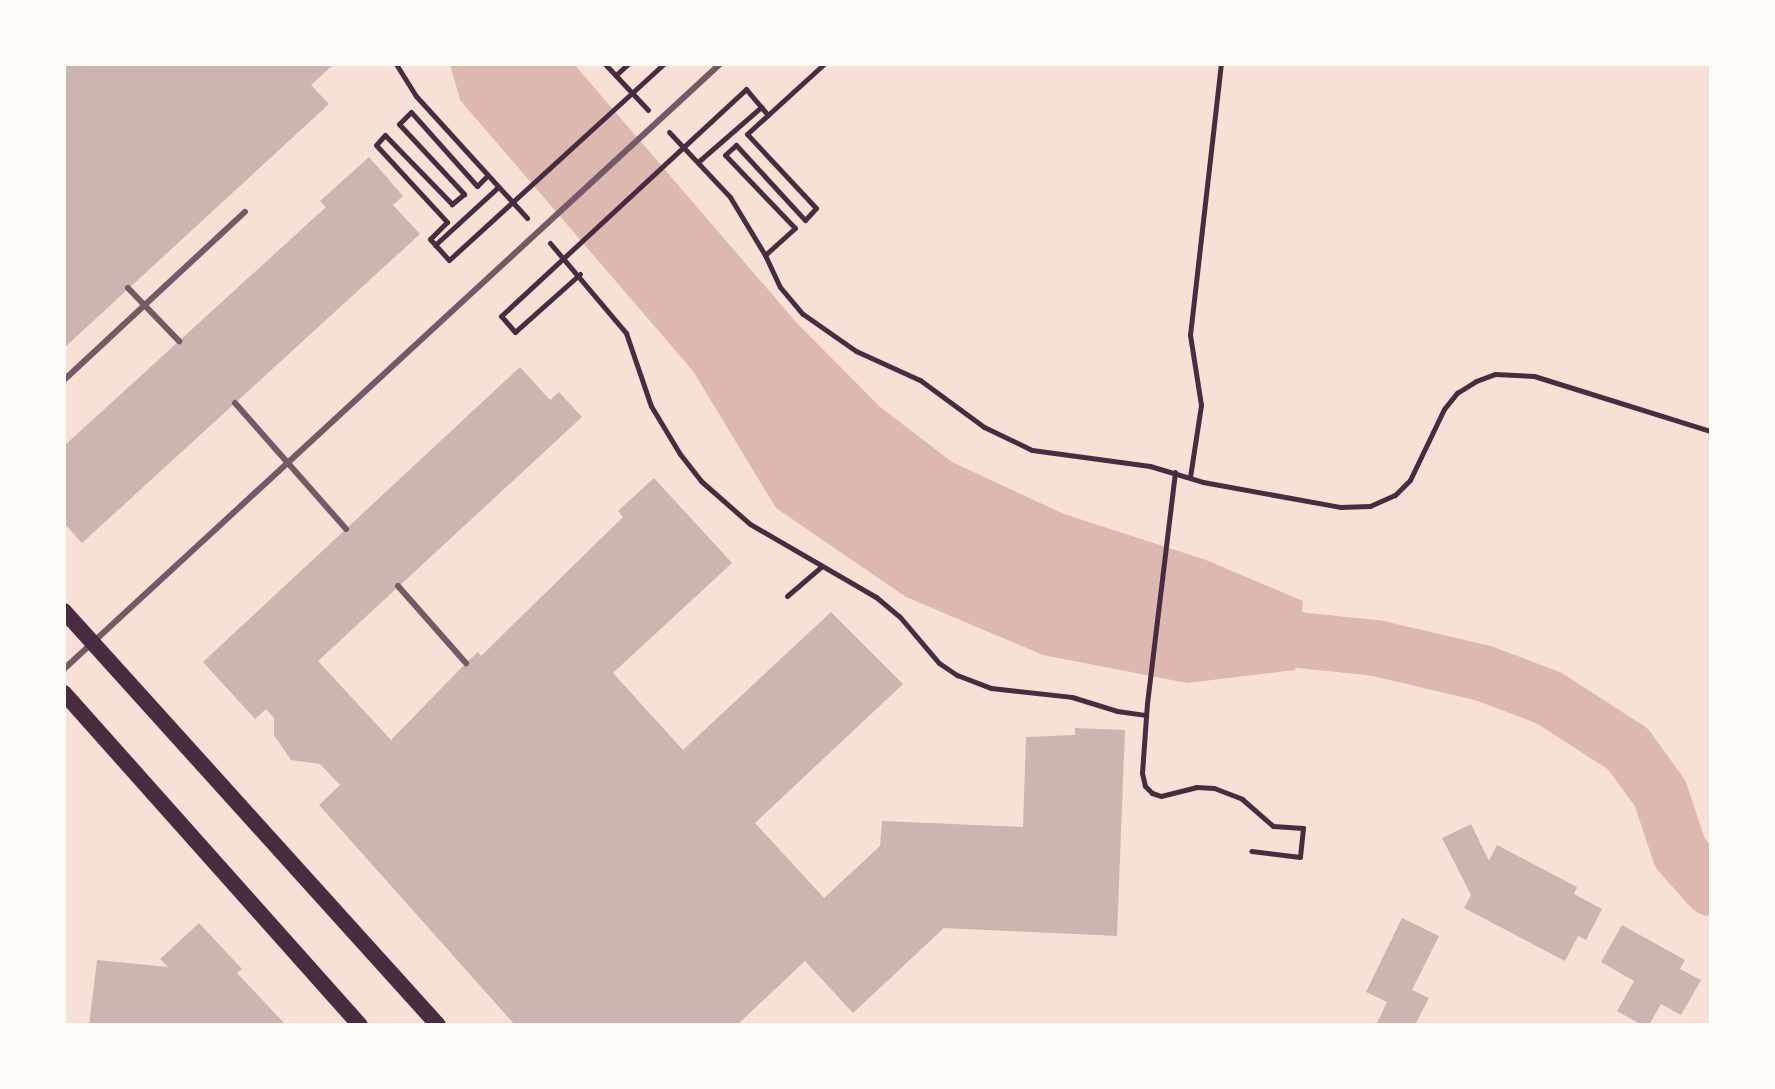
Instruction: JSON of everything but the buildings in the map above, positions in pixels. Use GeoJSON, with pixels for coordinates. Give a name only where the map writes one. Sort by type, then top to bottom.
{"type":"FeatureCollection","features":[{"type":"Feature","properties":{"kind":"main road"},"geometry":{"type":"LineString","coordinates":[[64,611],[438,1025]]}},
{"type":"Feature","properties":{"kind":"main road"},"geometry":{"type":"LineString","coordinates":[[64,693],[360,1025]]}},
{"type":"Feature","properties":{"kind":"lane"},"geometry":{"type":"LineString","coordinates":[[64,669],[720,64]]}},
{"type":"Feature","properties":{"kind":"lane"},"geometry":{"type":"LineString","coordinates":[[64,380],[245,212]]}},
{"type":"Feature","properties":{"kind":"lane"},"geometry":{"type":"LineString","coordinates":[[128,288],[179,341]]}},
{"type":"Feature","properties":{"kind":"lane"},"geometry":{"type":"LineString","coordinates":[[235,403],[346,529]]}},
{"type":"Feature","properties":{"kind":"lane"},"geometry":{"type":"LineString","coordinates":[[398,586],[466,663]]}},
{"type":"Feature","properties":{"kind":"path"},"geometry":{"type":"LineString","coordinates":[[396,64],[416,96],[529,220]]}},
{"type":"Feature","properties":{"kind":"path"},"geometry":{"type":"LineString","coordinates":[[605,64],[657,119]]}},
{"type":"Feature","properties":{"kind":"path"},"geometry":{"type":"LineString","coordinates":[[616,75],[628,64]]}},
{"type":"Feature","properties":{"kind":"path"},"geometry":{"type":"LineString","coordinates":[[765,255],[795,228],[725,155],[736,145],[805,220],[816,208],[747,134],[824,64]]}},
{"type":"Feature","properties":{"kind":"path"},"geometry":{"type":"LineString","coordinates":[[1190,477],[1201,405],[1190,335],[1221,64]]}},
{"type":"Feature","properties":{"kind":"path"},"geometry":{"type":"LineString","coordinates":[[487,176],[477,186],[411,112],[399,124],[464,194],[452,204],[385,135],[376,145],[447,222],[430,239],[449,260],[662,66]]}},
{"type":"Feature","properties":{"kind":"path"},"geometry":{"type":"LineString","coordinates":[[580,274],[515,332],[501,316],[746,89],[768,115]]}},
{"type":"Feature","properties":{"kind":"path"},"geometry":{"type":"LineString","coordinates":[[698,162],[761,107]]}},
{"type":"Feature","properties":{"kind":"path"},"geometry":{"type":"LineString","coordinates":[[667,130],[730,197],[790,301],[833,338],[920,380],[1007,440],[1060,455],[1175,472],[1340,507],[1370,506],[1395,495],[1410,480],[1444,409],[1457,393],[1476,381],[1513,372],[1711,431]]}},
{"type":"Feature","properties":{"kind":"path"},"geometry":{"type":"LineString","coordinates":[[435,245],[498,187]]}},
{"type":"Feature","properties":{"kind":"path"},"geometry":{"type":"LineString","coordinates":[[549,242],[580,274],[626,333],[651,406],[701,481],[750,524],[887,605],[939,663],[974,683],[1005,691],[1072,697],[1117,711],[1145,715]]}},
{"type":"Feature","properties":{"kind":"path"},"geometry":{"type":"LineString","coordinates":[[1175,472],[1145,715],[1142,773],[1145,786],[1152,793],[1161,796],[1196,787],[1214,788],[1242,799],[1273,826],[1303,828],[1300,857],[1251,851]]}},
{"type":"Feature","properties":{"kind":"path"},"geometry":{"type":"LineString","coordinates":[[787,596],[822,566]]}},
{"type":"Feature","properties":{"kind":"shaded area"},"geometry":{"type":"Polygon","coordinates":[[[450,64],[574,64],[795,321],[879,406],[952,462],[1064,514],[1206,560],[1303,601],[1295,670],[1187,683],[1043,655],[906,597],[776,508],[693,371],[460,100],[450,64]]]}},
{"type":"Feature","properties":{"kind":"waterway"},"geometry":{"type":"LineString","coordinates":[[1226,622],[1298,640],[1376,648],[1483,673],[1549,698],[1628,749],[1660,793],[1680,853],[1711,888]]}}]}
